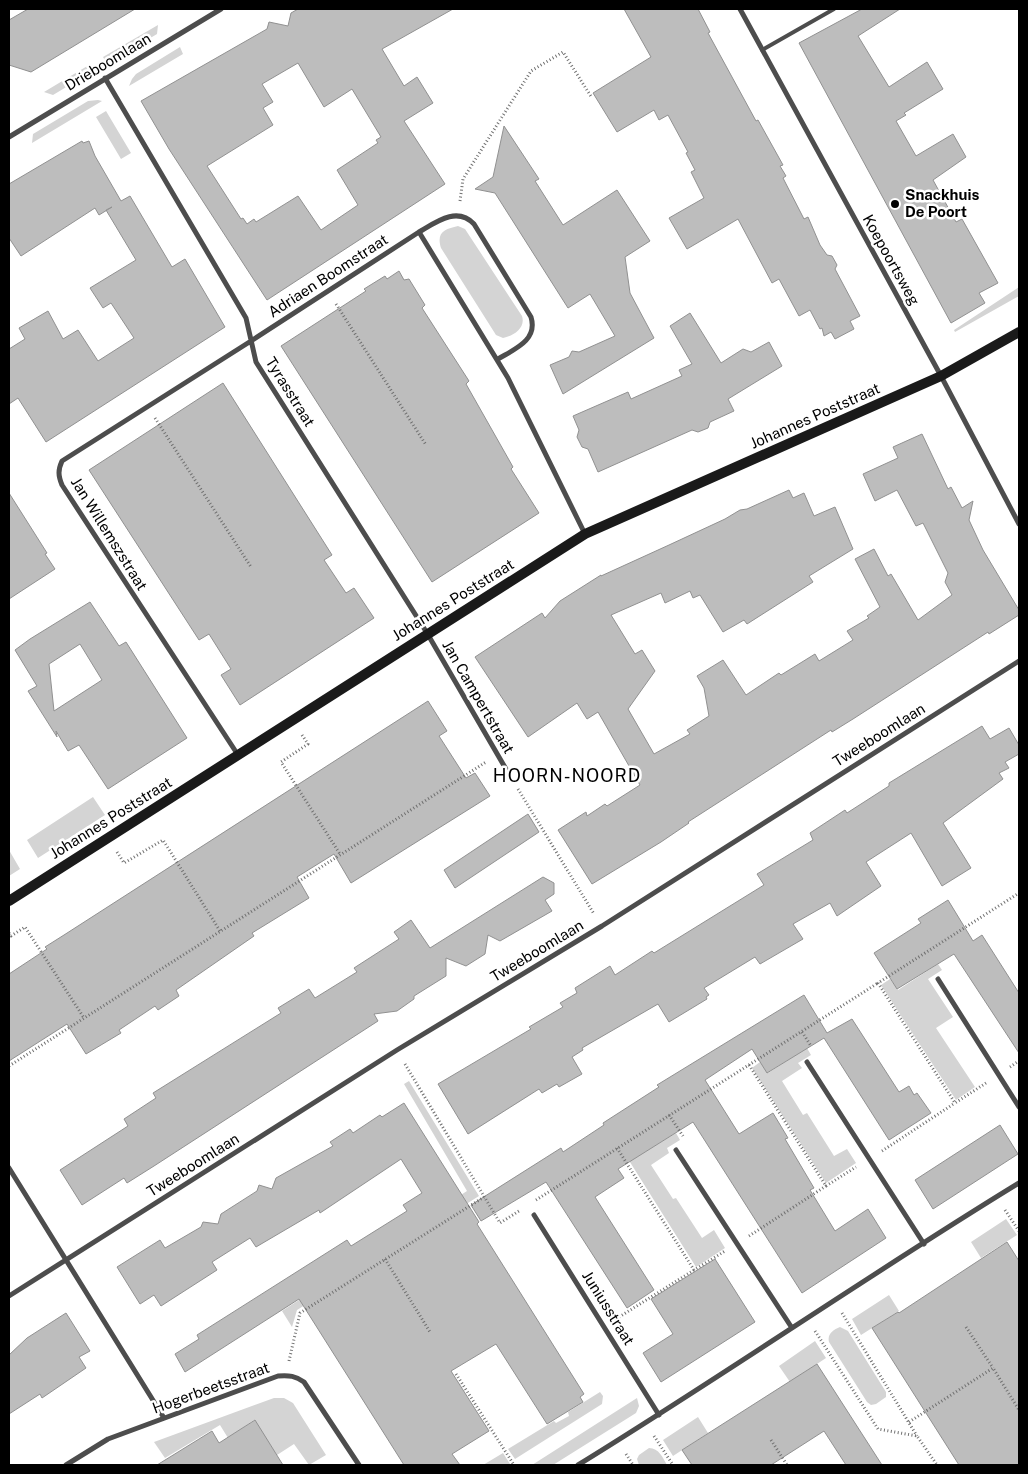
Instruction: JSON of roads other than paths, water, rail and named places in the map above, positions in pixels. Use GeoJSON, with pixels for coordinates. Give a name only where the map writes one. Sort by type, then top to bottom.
{"type":"FeatureCollection","features":[{"type":"Feature","properties":{"kind":"street","name":"Drieboomlaan"},"geometry":{"type":"LineString","coordinates":[[9,137],[221,9]]}},
{"type":"Feature","properties":{"kind":"street","name":"Koepoortsweg"},"geometry":{"type":"LineString","coordinates":[[740,9],[941,376],[1019,524]]}},
{"type":"Feature","properties":{"kind":"street","name":"Tyrasstraat"},"geometry":{"type":"LineString","coordinates":[[105,78],[246,318],[256,362],[427,633]]}},
{"type":"Feature","properties":{"kind":"street","name":"Adriaen Boomstraat"},"geometry":{"type":"LineString","coordinates":[[251,341],[419,232],[445,217],[458,215],[465,217],[474,224],[533,322],[534,327],[530,336],[521,345],[498,359]]}},
{"type":"Feature","properties":{"kind":"street"},"geometry":{"type":"LineString","coordinates":[[419,232],[498,359],[585,534]]}},
{"type":"Feature","properties":{"kind":"street","name":"Johannes Poststraat"},"geometry":{"type":"LineString","coordinates":[[9,901],[585,534],[941,376],[1019,332]]}},
{"type":"Feature","properties":{"kind":"street","name":"Jan Willemszstraat"},"geometry":{"type":"LineString","coordinates":[[238,755],[67,493],[58,476],[58,468],[62,461],[251,341]]}},
{"type":"Feature","properties":{"kind":"street","name":"Jan Campertstraat"},"geometry":{"type":"LineString","coordinates":[[427,633],[510,776]]}},
{"type":"Feature","properties":{"kind":"street","name":"Tweeboomlaan"},"geometry":{"type":"LineString","coordinates":[[9,1296],[397,1050],[602,926],[1019,661]]}},
{"type":"Feature","properties":{"kind":"street"},"geometry":{"type":"LineString","coordinates":[[938,979],[1019,1107]]}},
{"type":"Feature","properties":{"kind":"street"},"geometry":{"type":"LineString","coordinates":[[807,1062],[924,1244]]}},
{"type":"Feature","properties":{"kind":"street"},"geometry":{"type":"LineString","coordinates":[[676,1150],[792,1328]]}},
{"type":"Feature","properties":{"kind":"street"},"geometry":{"type":"LineString","coordinates":[[9,1168],[164,1418]]}},
{"type":"Feature","properties":{"kind":"street"},"geometry":{"type":"LineString","coordinates":[[578,1465],[1019,1183]]}},
{"type":"Feature","properties":{"kind":"street","name":"Juniusstraat"},"geometry":{"type":"LineString","coordinates":[[534,1215],[660,1414]]}},
{"type":"Feature","properties":{"kind":"street","name":"Hogerbeetsstraat"},"geometry":{"type":"LineString","coordinates":[[66,1465],[108,1439],[278,1376],[286,1375],[296,1377],[304,1382],[359,1465]]}},
{"type":"Feature","properties":{"kind":"lane"},"geometry":{"type":"LineString","coordinates":[[762,50],[834,9]]}},
{"type":"Feature","properties":{"kind":"place","name":"Snackhuis De Poort"},"geometry":{"type":"Point","coordinates":[895,204]}},
{"type":"Feature","properties":{"kind":"district","name":"HOORN-NOORD"},"geometry":{"type":"Point","coordinates":[567,776]}}]}
